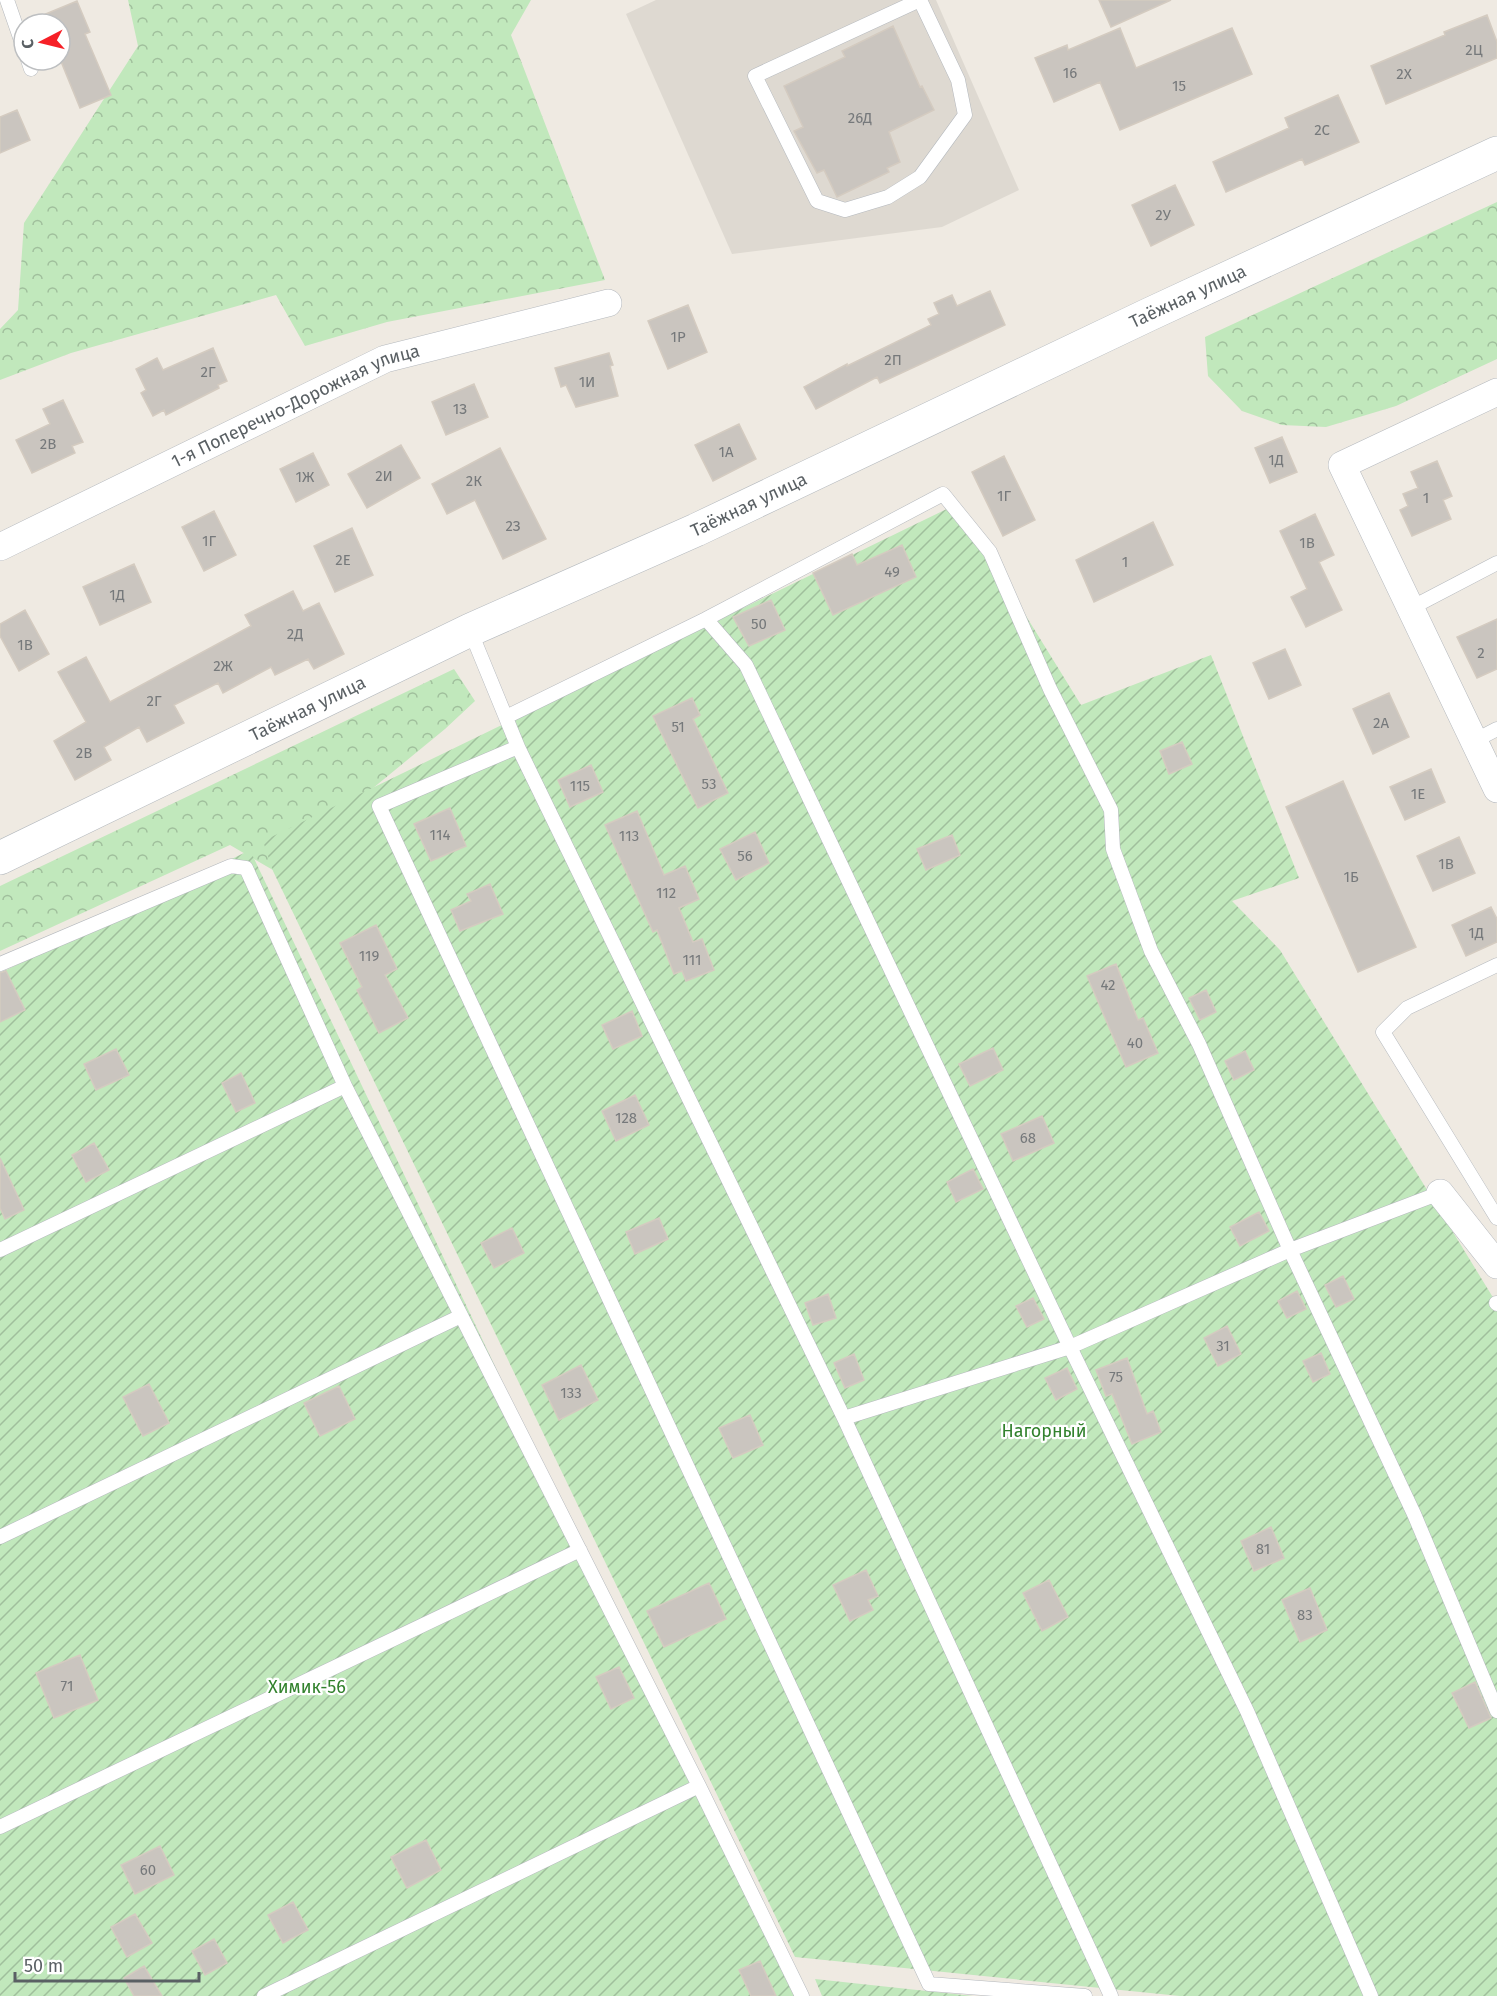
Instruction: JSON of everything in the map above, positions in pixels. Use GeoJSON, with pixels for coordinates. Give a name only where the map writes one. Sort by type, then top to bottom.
{"type":"FeatureCollection","features":[{"type":"Feature","properties":{"kind":"street","name":"Таёжная улица"},"geometry":{"type":"LineString","coordinates":[[0,858],[470,630],[696,530],[1150,314],[1497,153]]}},
{"type":"Feature","properties":{"kind":"street","name":"1-я Поперечно-Дорожная улица"},"geometry":{"type":"LineString","coordinates":[[0,547],[385,359],[608,303]]}},
{"type":"Feature","properties":{"kind":"street"},"geometry":{"type":"LineString","coordinates":[[1497,392],[1342,465],[1409,609],[1485,735],[1497,789]]}},
{"type":"Feature","properties":{"kind":"street"},"geometry":{"type":"LineString","coordinates":[[1440,1193],[1497,1264]]}},
{"type":"Feature","properties":{"kind":"lane"},"geometry":{"type":"LineString","coordinates":[[7,0],[12,14]]}},
{"type":"Feature","properties":{"kind":"lane"},"geometry":{"type":"LineString","coordinates":[[920,0],[958,80],[965,115],[920,177],[888,197],[845,210],[817,201],[754,76],[920,0]]}},
{"type":"Feature","properties":{"kind":"lane"},"geometry":{"type":"LineString","coordinates":[[506,717],[706,620],[943,494],[990,552],[1050,689],[1111,810],[1113,849],[1151,951],[1199,1044],[1290,1250],[1414,1514],[1497,1711]]}},
{"type":"Feature","properties":{"kind":"lane"},"geometry":{"type":"LineString","coordinates":[[1409,609],[1497,563]]}},
{"type":"Feature","properties":{"kind":"lane"},"geometry":{"type":"LineString","coordinates":[[706,620],[746,665],[1070,1347],[1247,1712],[1371,1996]]}},
{"type":"Feature","properties":{"kind":"lane"},"geometry":{"type":"LineString","coordinates":[[470,630],[518,747],[844,1418],[1112,1996]]}},
{"type":"Feature","properties":{"kind":"lane"},"geometry":{"type":"LineString","coordinates":[[518,747],[379,806],[929,1984],[1085,1996]]}},
{"type":"Feature","properties":{"kind":"lane"},"geometry":{"type":"LineString","coordinates":[[0,964],[231,866],[246,868],[345,1086],[699,1786],[802,1996]]}},
{"type":"Feature","properties":{"kind":"lane"},"geometry":{"type":"LineString","coordinates":[[1497,965],[1407,1008],[1383,1032],[1497,1218]]}},
{"type":"Feature","properties":{"kind":"lane"},"geometry":{"type":"LineString","coordinates":[[0,1250],[345,1086]]}},
{"type":"Feature","properties":{"kind":"lane"},"geometry":{"type":"LineString","coordinates":[[844,1418],[1070,1347],[1290,1250],[1440,1193]]}},
{"type":"Feature","properties":{"kind":"lane"},"geometry":{"type":"LineString","coordinates":[[0,1538],[461,1316]]}},
{"type":"Feature","properties":{"kind":"lane"},"geometry":{"type":"LineString","coordinates":[[0,1827],[580,1550]]}},
{"type":"Feature","properties":{"kind":"lane"},"geometry":{"type":"LineString","coordinates":[[264,1996],[699,1786]]}},
{"type":"Feature","properties":{"kind":"shaded area"},"geometry":{"type":"Polygon","coordinates":[[[656,0],[936,0],[1019,190],[942,227],[732,254],[626,14],[656,0]]]}},
{"type":"Feature","properties":{"kind":"green space"},"geometry":{"type":"Polygon","coordinates":[[[128,0],[531,0],[511,35],[605,280],[387,322],[305,346],[276,295],[71,353],[0,380],[0,329],[18,310],[24,223],[138,46],[128,0]]]}},
{"type":"Feature","properties":{"kind":"green space"},"geometry":{"type":"Polygon","coordinates":[[[1497,202],[1497,359],[1396,406],[1326,427],[1282,425],[1242,411],[1208,376],[1205,337],[1497,202]]]}},
{"type":"Feature","properties":{"kind":"green space","name":"Нагорный"},"geometry":{"type":"Polygon","coordinates":[[[957,504],[1081,705],[1211,655],[1299,878],[1232,901],[1280,950],[1497,1304],[1497,1996],[1180,1996],[795,1957],[273,871],[263,841],[957,504]]]}},
{"type":"Feature","properties":{"kind":"green space"},"geometry":{"type":"Polygon","coordinates":[[[454,669],[475,701],[445,729],[367,793],[302,887],[230,845],[0,951],[0,886],[454,669]]]}},
{"type":"Feature","properties":{"kind":"green space","name":"Химик-56"},"geometry":{"type":"Polygon","coordinates":[[[250,850],[794,1996],[0,1996],[0,973],[250,850]]]}},
{"type":"Feature","properties":{"kind":"green space"},"geometry":{"type":"Polygon","coordinates":[[[815,1979],[973,1996],[822,1996],[815,1979]]]}},
{"type":"Feature","properties":{"kind":"building"},"geometry":{"type":"Polygon","coordinates":[[[1099,0],[1171,0],[1111,27],[1099,0]]]}},
{"type":"Feature","properties":{"kind":"building"},"geometry":{"type":"Polygon","coordinates":[[[77,1],[90,32],[85,34],[111,95],[80,108],[65,72],[72,72],[72,12],[50,12],[77,1]]]}},
{"type":"Feature","properties":{"kind":"building"},"geometry":{"type":"Polygon","coordinates":[[[1487,15],[1497,42],[1497,58],[1386,104],[1371,66],[1487,15]]]}},
{"type":"Feature","properties":{"kind":"building"},"geometry":{"type":"Polygon","coordinates":[[[893,26],[920,87],[922,86],[934,110],[889,132],[900,162],[887,168],[889,172],[837,197],[824,170],[817,173],[794,131],[803,127],[784,86],[845,57],[842,51],[893,26]]]}},
{"type":"Feature","properties":{"kind":"building"},"geometry":{"type":"Polygon","coordinates":[[[1120,28],[1136,68],[1232,28],[1252,74],[1120,130],[1100,82],[1054,102],[1035,58],[1067,45],[1068,50],[1120,28]]]}},
{"type":"Feature","properties":{"kind":"building"},"geometry":{"type":"Polygon","coordinates":[[[1338,95],[1359,142],[1305,165],[1302,159],[1226,192],[1213,162],[1289,128],[1285,118],[1338,95]]]}},
{"type":"Feature","properties":{"kind":"building"},"geometry":{"type":"Polygon","coordinates":[[[17,110],[30,140],[0,153],[0,117],[17,110]]]}},
{"type":"Feature","properties":{"kind":"building"},"geometry":{"type":"Polygon","coordinates":[[[1175,185],[1194,225],[1151,246],[1132,205],[1175,185]]]}},
{"type":"Feature","properties":{"kind":"building"},"geometry":{"type":"Polygon","coordinates":[[[990,291],[1005,325],[880,383],[877,377],[816,409],[804,387],[847,364],[847,366],[931,325],[928,319],[939,314],[934,303],[952,295],[957,306],[990,291]]]}},
{"type":"Feature","properties":{"kind":"building"},"geometry":{"type":"Polygon","coordinates":[[[688,305],[707,352],[668,369],[648,321],[688,305]]]}},
{"type":"Feature","properties":{"kind":"building"},"geometry":{"type":"Polygon","coordinates":[[[213,348],[227,381],[218,385],[219,388],[166,415],[164,410],[153,416],[141,393],[146,390],[136,369],[157,358],[163,370],[213,348]]]}},
{"type":"Feature","properties":{"kind":"building"},"geometry":{"type":"Polygon","coordinates":[[[609,353],[618,396],[576,407],[566,385],[561,387],[555,368],[609,353]]]}},
{"type":"Feature","properties":{"kind":"building"},"geometry":{"type":"Polygon","coordinates":[[[474,384],[488,417],[446,435],[432,402],[474,384]]]}},
{"type":"Feature","properties":{"kind":"building"},"geometry":{"type":"Polygon","coordinates":[[[63,400],[83,442],[72,446],[75,453],[32,473],[16,440],[50,424],[43,409],[63,400]]]}},
{"type":"Feature","properties":{"kind":"building"},"geometry":{"type":"Polygon","coordinates":[[[739,424],[756,459],[713,481],[695,445],[739,424]]]}},
{"type":"Feature","properties":{"kind":"building"},"geometry":{"type":"Polygon","coordinates":[[[1282,437],[1297,472],[1270,483],[1255,448],[1282,437]]]}},
{"type":"Feature","properties":{"kind":"building"},"geometry":{"type":"Polygon","coordinates":[[[401,445],[420,478],[367,508],[348,474],[401,445]]]}},
{"type":"Feature","properties":{"kind":"building"},"geometry":{"type":"Polygon","coordinates":[[[500,448],[546,539],[503,559],[475,500],[447,514],[432,484],[500,448]]]}},
{"type":"Feature","properties":{"kind":"building"},"geometry":{"type":"Polygon","coordinates":[[[313,453],[329,485],[296,502],[280,469],[313,453]]]}},
{"type":"Feature","properties":{"kind":"building"},"geometry":{"type":"Polygon","coordinates":[[[1004,456],[1035,520],[1003,536],[972,472],[1004,456]]]}},
{"type":"Feature","properties":{"kind":"building"},"geometry":{"type":"Polygon","coordinates":[[[1437,461],[1452,496],[1443,500],[1451,519],[1412,536],[1400,510],[1408,506],[1403,494],[1418,488],[1411,472],[1437,461]]]}},
{"type":"Feature","properties":{"kind":"building"},"geometry":{"type":"Polygon","coordinates":[[[214,511],[236,555],[204,571],[182,527],[214,511]]]}},
{"type":"Feature","properties":{"kind":"building"},"geometry":{"type":"Polygon","coordinates":[[[1315,514],[1334,555],[1319,562],[1342,610],[1306,627],[1291,597],[1307,589],[1280,531],[1315,514]]]}},
{"type":"Feature","properties":{"kind":"building"},"geometry":{"type":"Polygon","coordinates":[[[1153,522],[1173,565],[1094,602],[1076,560],[1153,522]]]}},
{"type":"Feature","properties":{"kind":"building"},"geometry":{"type":"Polygon","coordinates":[[[352,528],[373,575],[335,592],[314,546],[352,528]]]}},
{"type":"Feature","properties":{"kind":"building"},"geometry":{"type":"Polygon","coordinates":[[[902,545],[916,577],[833,615],[813,573],[852,554],[857,565],[902,545]]]}},
{"type":"Feature","properties":{"kind":"building"},"geometry":{"type":"Polygon","coordinates":[[[134,564],[151,602],[100,625],[83,587],[134,564]]]}},
{"type":"Feature","properties":{"kind":"building"},"geometry":{"type":"Polygon","coordinates":[[[293,591],[303,611],[319,603],[344,654],[314,669],[308,659],[275,675],[271,667],[223,693],[218,683],[174,705],[184,723],[147,742],[139,727],[104,747],[111,760],[75,780],[54,741],[86,722],[58,672],[86,657],[110,702],[251,626],[245,615],[293,591]]]}},
{"type":"Feature","properties":{"kind":"building"},"geometry":{"type":"Polygon","coordinates":[[[771,600],[785,630],[749,646],[733,617],[771,600]]]}},
{"type":"Feature","properties":{"kind":"building"},"geometry":{"type":"Polygon","coordinates":[[[25,610],[49,654],[19,671],[0,636],[0,624],[25,610]]]}},
{"type":"Feature","properties":{"kind":"building"},"geometry":{"type":"Polygon","coordinates":[[[1497,619],[1497,669],[1477,678],[1457,637],[1497,619]]]}},
{"type":"Feature","properties":{"kind":"building"},"geometry":{"type":"Polygon","coordinates":[[[1285,649],[1301,685],[1269,699],[1253,663],[1285,649]]]}},
{"type":"Feature","properties":{"kind":"building"},"geometry":{"type":"Polygon","coordinates":[[[1389,693],[1409,737],[1373,754],[1353,709],[1389,693]]]}},
{"type":"Feature","properties":{"kind":"building"},"geometry":{"type":"Polygon","coordinates":[[[692,698],[700,715],[693,719],[728,793],[698,808],[653,716],[692,698]]]}},
{"type":"Feature","properties":{"kind":"building"},"geometry":{"type":"Polygon","coordinates":[[[1182,742],[1192,764],[1169,774],[1160,751],[1182,742]]]}},
{"type":"Feature","properties":{"kind":"building"},"geometry":{"type":"Polygon","coordinates":[[[591,765],[603,792],[570,807],[558,780],[591,765]]]}},
{"type":"Feature","properties":{"kind":"building"},"geometry":{"type":"Polygon","coordinates":[[[1431,769],[1445,802],[1405,820],[1390,787],[1431,769]]]}},
{"type":"Feature","properties":{"kind":"building"},"geometry":{"type":"Polygon","coordinates":[[[1343,781],[1416,947],[1358,972],[1286,807],[1343,781]]]}},
{"type":"Feature","properties":{"kind":"building"},"geometry":{"type":"Polygon","coordinates":[[[450,808],[466,846],[431,861],[414,824],[450,808]]]}},
{"type":"Feature","properties":{"kind":"building"},"geometry":{"type":"Polygon","coordinates":[[[637,811],[664,875],[685,866],[699,899],[679,908],[693,942],[702,939],[714,970],[686,981],[682,971],[674,974],[657,930],[653,932],[605,825],[637,811]]]}},
{"type":"Feature","properties":{"kind":"building"},"geometry":{"type":"Polygon","coordinates":[[[755,832],[769,863],[736,880],[720,849],[755,832]]]}},
{"type":"Feature","properties":{"kind":"building"},"geometry":{"type":"Polygon","coordinates":[[[952,835],[960,855],[926,870],[917,849],[952,835]]]}},
{"type":"Feature","properties":{"kind":"building"},"geometry":{"type":"Polygon","coordinates":[[[1459,837],[1475,873],[1433,891],[1417,856],[1459,837]]]}},
{"type":"Feature","properties":{"kind":"building"},"geometry":{"type":"Polygon","coordinates":[[[490,884],[503,914],[460,931],[451,910],[471,901],[467,894],[490,884]]]}},
{"type":"Feature","properties":{"kind":"building"},"geometry":{"type":"Polygon","coordinates":[[[1491,907],[1497,919],[1497,942],[1466,956],[1452,925],[1491,907]]]}},
{"type":"Feature","properties":{"kind":"building"},"geometry":{"type":"Polygon","coordinates":[[[376,925],[397,969],[385,975],[408,1018],[379,1033],[357,990],[362,987],[340,943],[376,925]]]}},
{"type":"Feature","properties":{"kind":"building"},"geometry":{"type":"Polygon","coordinates":[[[1116,964],[1138,1020],[1143,1018],[1158,1053],[1126,1067],[1087,976],[1116,964]]]}},
{"type":"Feature","properties":{"kind":"building"},"geometry":{"type":"Polygon","coordinates":[[[6,971],[25,1010],[0,1022],[0,973],[6,971]]]}},
{"type":"Feature","properties":{"kind":"building"},"geometry":{"type":"Polygon","coordinates":[[[1206,990],[1216,1012],[1200,1020],[1189,998],[1206,990]]]}},
{"type":"Feature","properties":{"kind":"building"},"geometry":{"type":"Polygon","coordinates":[[[632,1011],[642,1036],[613,1049],[602,1025],[632,1011]]]}},
{"type":"Feature","properties":{"kind":"building"},"geometry":{"type":"Polygon","coordinates":[[[993,1048],[1003,1070],[970,1086],[959,1064],[993,1048]]]}},
{"type":"Feature","properties":{"kind":"building"},"geometry":{"type":"Polygon","coordinates":[[[116,1049],[129,1075],[96,1090],[84,1064],[116,1049]]]}},
{"type":"Feature","properties":{"kind":"building"},"geometry":{"type":"Polygon","coordinates":[[[1245,1051],[1254,1070],[1234,1080],[1225,1061],[1245,1051]]]}},
{"type":"Feature","properties":{"kind":"building"},"geometry":{"type":"Polygon","coordinates":[[[241,1073],[255,1103],[236,1112],[222,1083],[241,1073]]]}},
{"type":"Feature","properties":{"kind":"building"},"geometry":{"type":"Polygon","coordinates":[[[635,1095],[649,1125],[616,1141],[602,1111],[635,1095]]]}},
{"type":"Feature","properties":{"kind":"building"},"geometry":{"type":"Polygon","coordinates":[[[1042,1116],[1054,1143],[1013,1161],[1001,1134],[1042,1116]]]}},
{"type":"Feature","properties":{"kind":"building"},"geometry":{"type":"Polygon","coordinates":[[[94,1143],[109,1170],[86,1182],[72,1155],[94,1143]]]}},
{"type":"Feature","properties":{"kind":"building"},"geometry":{"type":"Polygon","coordinates":[[[0,1158],[24,1210],[5,1219],[0,1208],[0,1158]]]}},
{"type":"Feature","properties":{"kind":"building"},"geometry":{"type":"Polygon","coordinates":[[[973,1169],[983,1189],[956,1202],[947,1182],[973,1169]]]}},
{"type":"Feature","properties":{"kind":"building"},"geometry":{"type":"Polygon","coordinates":[[[1259,1212],[1269,1231],[1240,1246],[1230,1227],[1259,1212]]]}},
{"type":"Feature","properties":{"kind":"building"},"geometry":{"type":"Polygon","coordinates":[[[659,1218],[668,1239],[635,1254],[626,1232],[659,1218]]]}},
{"type":"Feature","properties":{"kind":"building"},"geometry":{"type":"Polygon","coordinates":[[[512,1228],[524,1253],[494,1268],[481,1243],[512,1228]]]}},
{"type":"Feature","properties":{"kind":"building"},"geometry":{"type":"Polygon","coordinates":[[[1343,1276],[1354,1299],[1336,1307],[1325,1285],[1343,1276]]]}},
{"type":"Feature","properties":{"kind":"building"},"geometry":{"type":"Polygon","coordinates":[[[1297,1291],[1306,1309],[1287,1318],[1278,1301],[1297,1291]]]}},
{"type":"Feature","properties":{"kind":"building"},"geometry":{"type":"Polygon","coordinates":[[[828,1294],[836,1318],[813,1325],[805,1303],[828,1294]]]}},
{"type":"Feature","properties":{"kind":"building"},"geometry":{"type":"Polygon","coordinates":[[[1033,1298],[1044,1319],[1027,1327],[1016,1306],[1033,1298]]]}},
{"type":"Feature","properties":{"kind":"building"},"geometry":{"type":"Polygon","coordinates":[[[1227,1326],[1241,1354],[1218,1366],[1204,1338],[1227,1326]]]}},
{"type":"Feature","properties":{"kind":"building"},"geometry":{"type":"Polygon","coordinates":[[[1321,1353],[1330,1374],[1313,1382],[1303,1361],[1321,1353]]]}},
{"type":"Feature","properties":{"kind":"building"},"geometry":{"type":"Polygon","coordinates":[[[854,1354],[864,1380],[845,1388],[834,1363],[854,1354]]]}},
{"type":"Feature","properties":{"kind":"building"},"geometry":{"type":"Polygon","coordinates":[[[1127,1358],[1147,1414],[1153,1411],[1161,1432],[1132,1444],[1112,1394],[1106,1396],[1096,1370],[1127,1358]]]}},
{"type":"Feature","properties":{"kind":"building"},"geometry":{"type":"Polygon","coordinates":[[[581,1365],[598,1400],[559,1420],[542,1385],[581,1365]]]}},
{"type":"Feature","properties":{"kind":"building"},"geometry":{"type":"Polygon","coordinates":[[[1067,1368],[1077,1389],[1056,1400],[1045,1378],[1067,1368]]]}},
{"type":"Feature","properties":{"kind":"building"},"geometry":{"type":"Polygon","coordinates":[[[149,1384],[169,1423],[143,1436],[123,1397],[149,1384]]]}},
{"type":"Feature","properties":{"kind":"building"},"geometry":{"type":"Polygon","coordinates":[[[339,1386],[355,1419],[320,1436],[304,1403],[339,1386]]]}},
{"type":"Feature","properties":{"kind":"building"},"geometry":{"type":"Polygon","coordinates":[[[750,1415],[763,1445],[733,1458],[719,1428],[750,1415]]]}},
{"type":"Feature","properties":{"kind":"building"},"geometry":{"type":"Polygon","coordinates":[[[1271,1527],[1284,1558],[1254,1571],[1241,1541],[1271,1527]]]}},
{"type":"Feature","properties":{"kind":"building"},"geometry":{"type":"Polygon","coordinates":[[[866,1570],[878,1596],[868,1600],[873,1610],[850,1621],[833,1585],[866,1570]]]}},
{"type":"Feature","properties":{"kind":"building"},"geometry":{"type":"Polygon","coordinates":[[[1049,1580],[1068,1617],[1042,1631],[1023,1593],[1049,1580]]]}},
{"type":"Feature","properties":{"kind":"building"},"geometry":{"type":"Polygon","coordinates":[[[709,1583],[726,1619],[664,1647],[647,1611],[709,1583]]]}},
{"type":"Feature","properties":{"kind":"building"},"geometry":{"type":"Polygon","coordinates":[[[1310,1588],[1327,1630],[1300,1642],[1282,1600],[1310,1588]]]}},
{"type":"Feature","properties":{"kind":"building"},"geometry":{"type":"Polygon","coordinates":[[[80,1655],[98,1700],[54,1718],[36,1673],[80,1655]]]}},
{"type":"Feature","properties":{"kind":"building"},"geometry":{"type":"Polygon","coordinates":[[[619,1667],[634,1698],[611,1709],[596,1677],[619,1667]]]}},
{"type":"Feature","properties":{"kind":"building"},"geometry":{"type":"Polygon","coordinates":[[[1475,1682],[1491,1718],[1469,1728],[1452,1693],[1475,1682]]]}},
{"type":"Feature","properties":{"kind":"building"},"geometry":{"type":"Polygon","coordinates":[[[426,1840],[441,1870],[407,1888],[391,1857],[426,1840]]]}},
{"type":"Feature","properties":{"kind":"building"},"geometry":{"type":"Polygon","coordinates":[[[160,1846],[174,1875],[135,1894],[121,1865],[160,1846]]]}},
{"type":"Feature","properties":{"kind":"building"},"geometry":{"type":"Polygon","coordinates":[[[293,1902],[308,1930],[283,1943],[268,1915],[293,1902]]]}},
{"type":"Feature","properties":{"kind":"building"},"geometry":{"type":"Polygon","coordinates":[[[135,1914],[152,1943],[127,1957],[111,1927],[135,1914]]]}},
{"type":"Feature","properties":{"kind":"building"},"geometry":{"type":"Polygon","coordinates":[[[214,1939],[227,1963],[205,1975],[192,1951],[214,1939]]]}},
{"type":"Feature","properties":{"kind":"building"},"geometry":{"type":"Polygon","coordinates":[[[760,1961],[776,1996],[751,1996],[739,1970],[760,1961]]]}},
{"type":"Feature","properties":{"kind":"building"},"geometry":{"type":"Polygon","coordinates":[[[144,1966],[162,1996],[134,1996],[124,1978],[144,1966]]]}}]}
